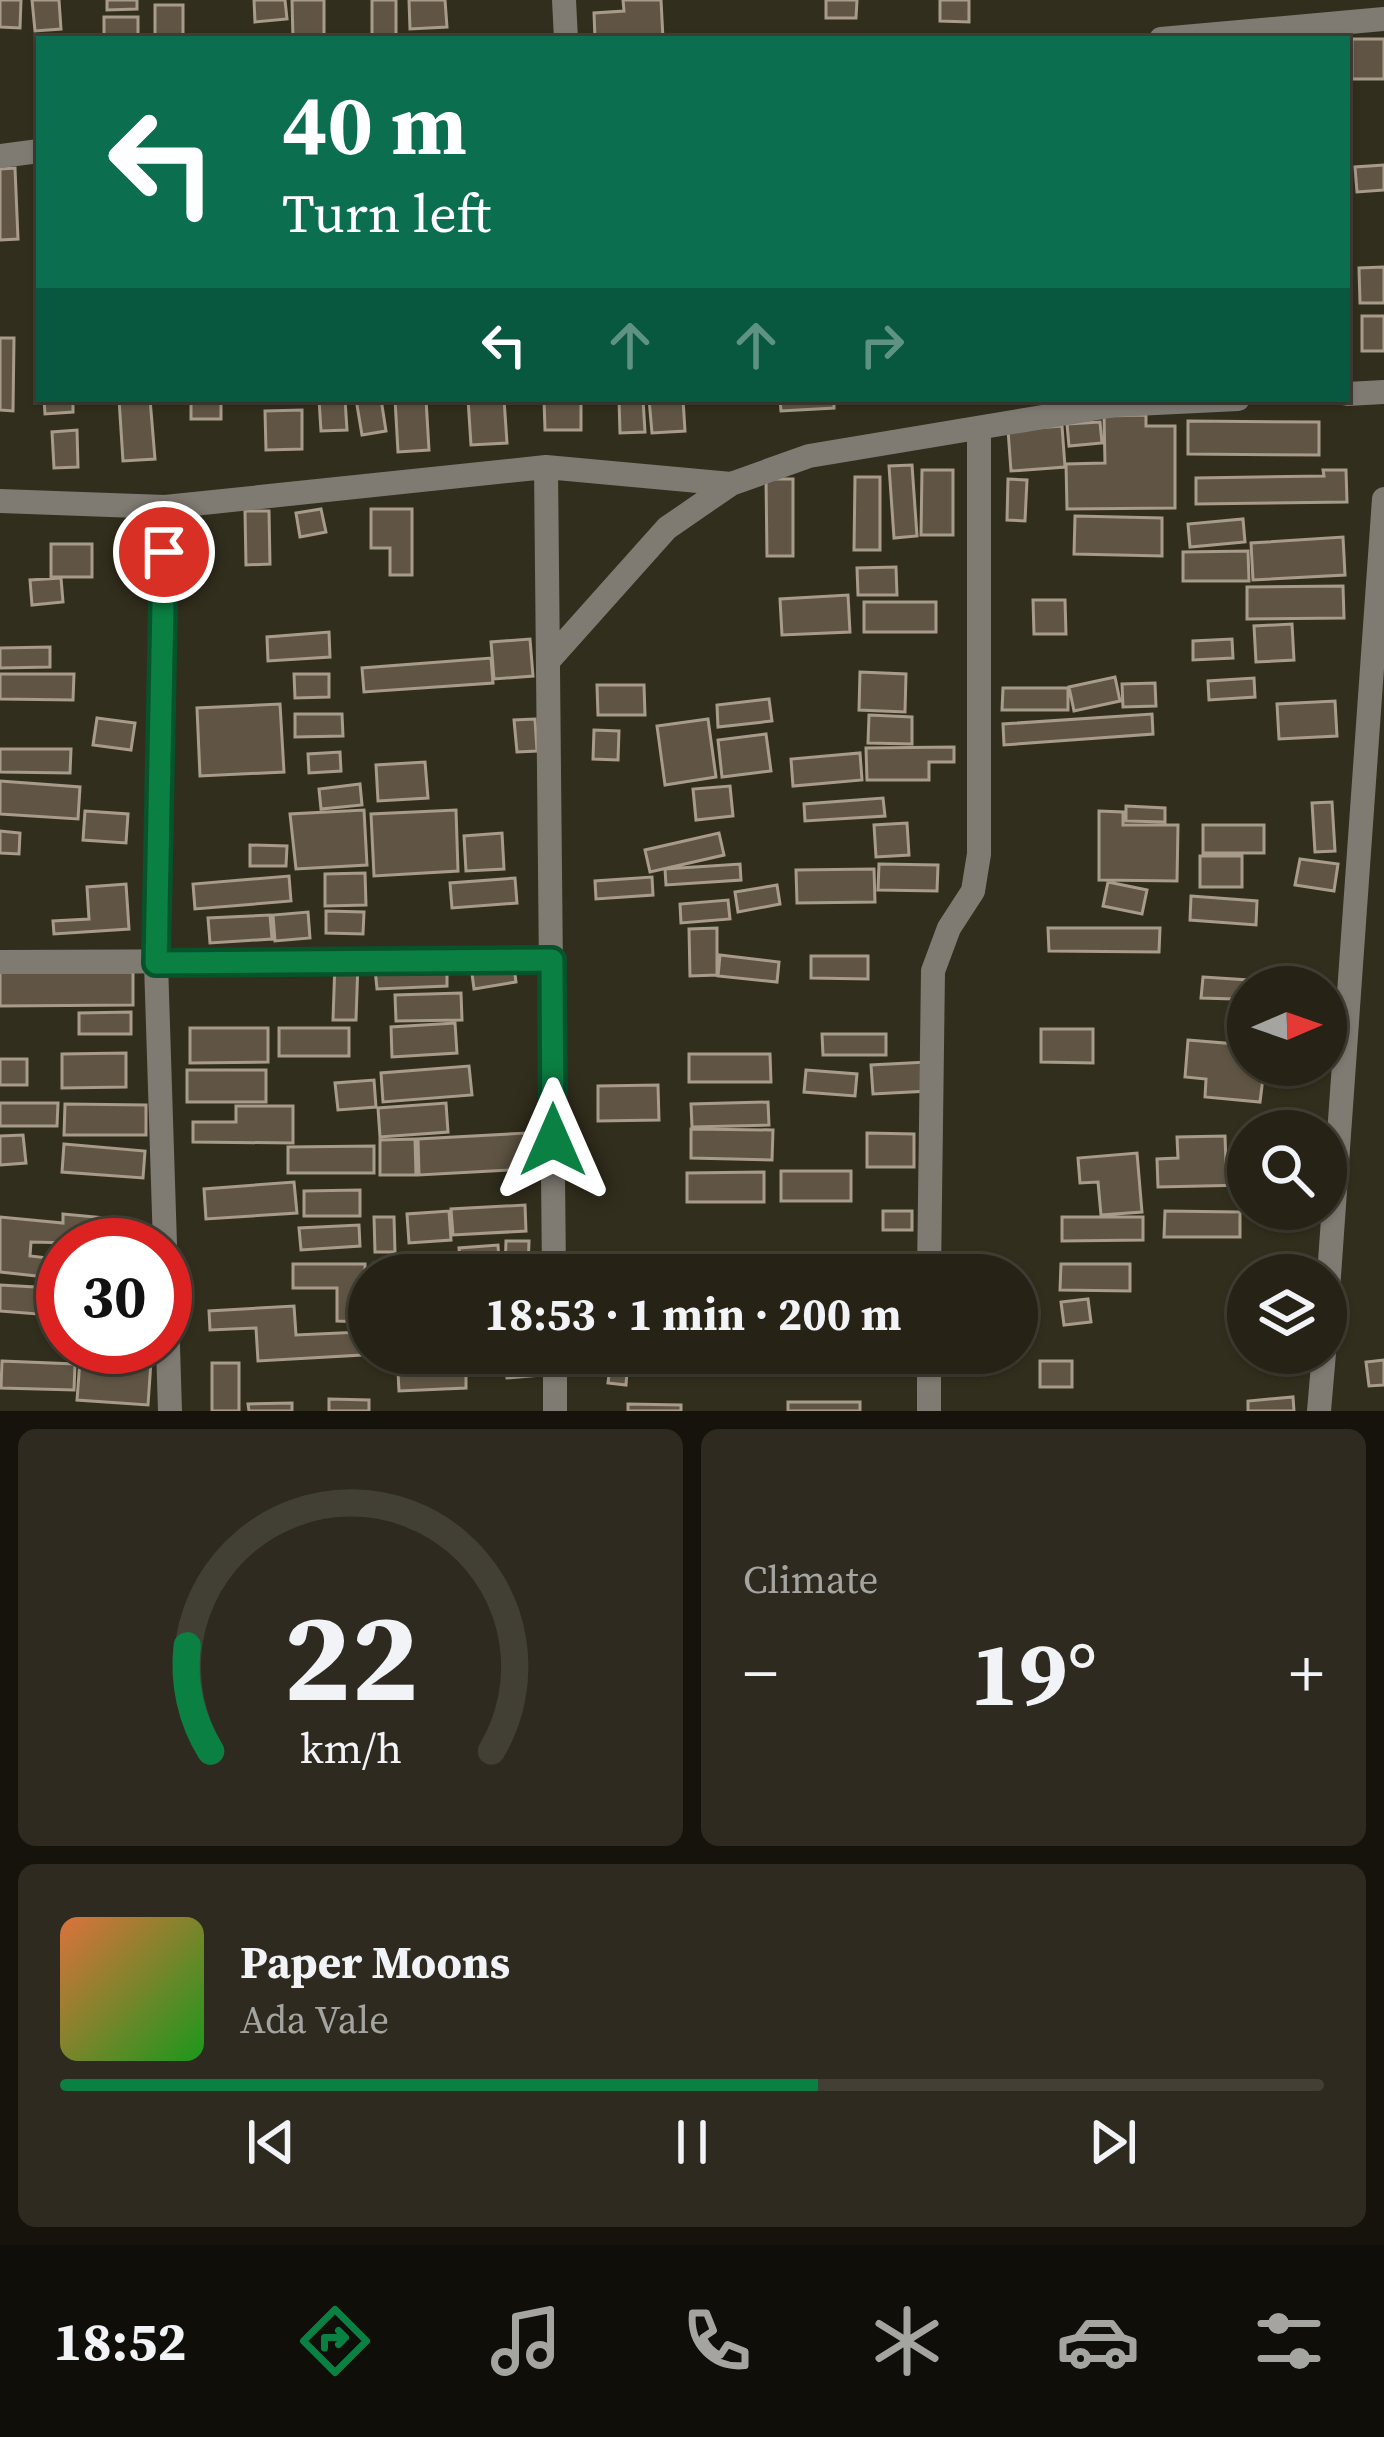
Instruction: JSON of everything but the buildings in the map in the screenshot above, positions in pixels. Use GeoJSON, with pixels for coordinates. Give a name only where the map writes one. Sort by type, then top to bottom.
{"type":"FeatureCollection","features":[{"type":"Feature","properties":{"kind":"street"},"geometry":{"type":"LineString","coordinates":[[564,0],[566,36]]}},
{"type":"Feature","properties":{"kind":"street"},"geometry":{"type":"LineString","coordinates":[[1194,36],[1384,19]]}},
{"type":"Feature","properties":{"kind":"street"},"geometry":{"type":"LineString","coordinates":[[0,156],[36,151]]}},
{"type":"Feature","properties":{"kind":"street"},"geometry":{"type":"LineString","coordinates":[[1350,394],[1384,392]]}},
{"type":"Feature","properties":{"kind":"street"},"geometry":{"type":"LineString","coordinates":[[550,659],[667,528],[731,484],[809,456],[1114,405],[1176,402]]}},
{"type":"Feature","properties":{"kind":"street"},"geometry":{"type":"LineString","coordinates":[[929,1254],[933,971],[950,928],[974,891],[979,854],[979,428]]}},
{"type":"Feature","properties":{"kind":"street"},"geometry":{"type":"LineString","coordinates":[[0,501],[165,506],[546,467],[731,484]]}},
{"type":"Feature","properties":{"kind":"street"},"geometry":{"type":"LineString","coordinates":[[546,467],[554,1254]]}},
{"type":"Feature","properties":{"kind":"street"},"geometry":{"type":"LineString","coordinates":[[1331,1254],[1384,499]]}},
{"type":"Feature","properties":{"kind":"street"},"geometry":{"type":"LineString","coordinates":[[164,1218],[156,963],[165,506]]}},
{"type":"Feature","properties":{"kind":"street"},"geometry":{"type":"LineString","coordinates":[[0,962],[552,960]]}},
{"type":"Feature","properties":{"kind":"street"},"geometry":{"type":"LineString","coordinates":[[169,1374],[170,1411]]}},
{"type":"Feature","properties":{"kind":"street"},"geometry":{"type":"LineString","coordinates":[[555,1374],[555,1411]]}},
{"type":"Feature","properties":{"kind":"street"},"geometry":{"type":"LineString","coordinates":[[929,1374],[929,1411]]}},
{"type":"Feature","properties":{"kind":"street"},"geometry":{"type":"LineString","coordinates":[[1319,1411],[1322,1374]]}},
{"type":"Feature","properties":{"kind":"route"},"geometry":{"type":"LineString","coordinates":[[164,552],[156,963],[552,960],[553,1140]]}}]}
